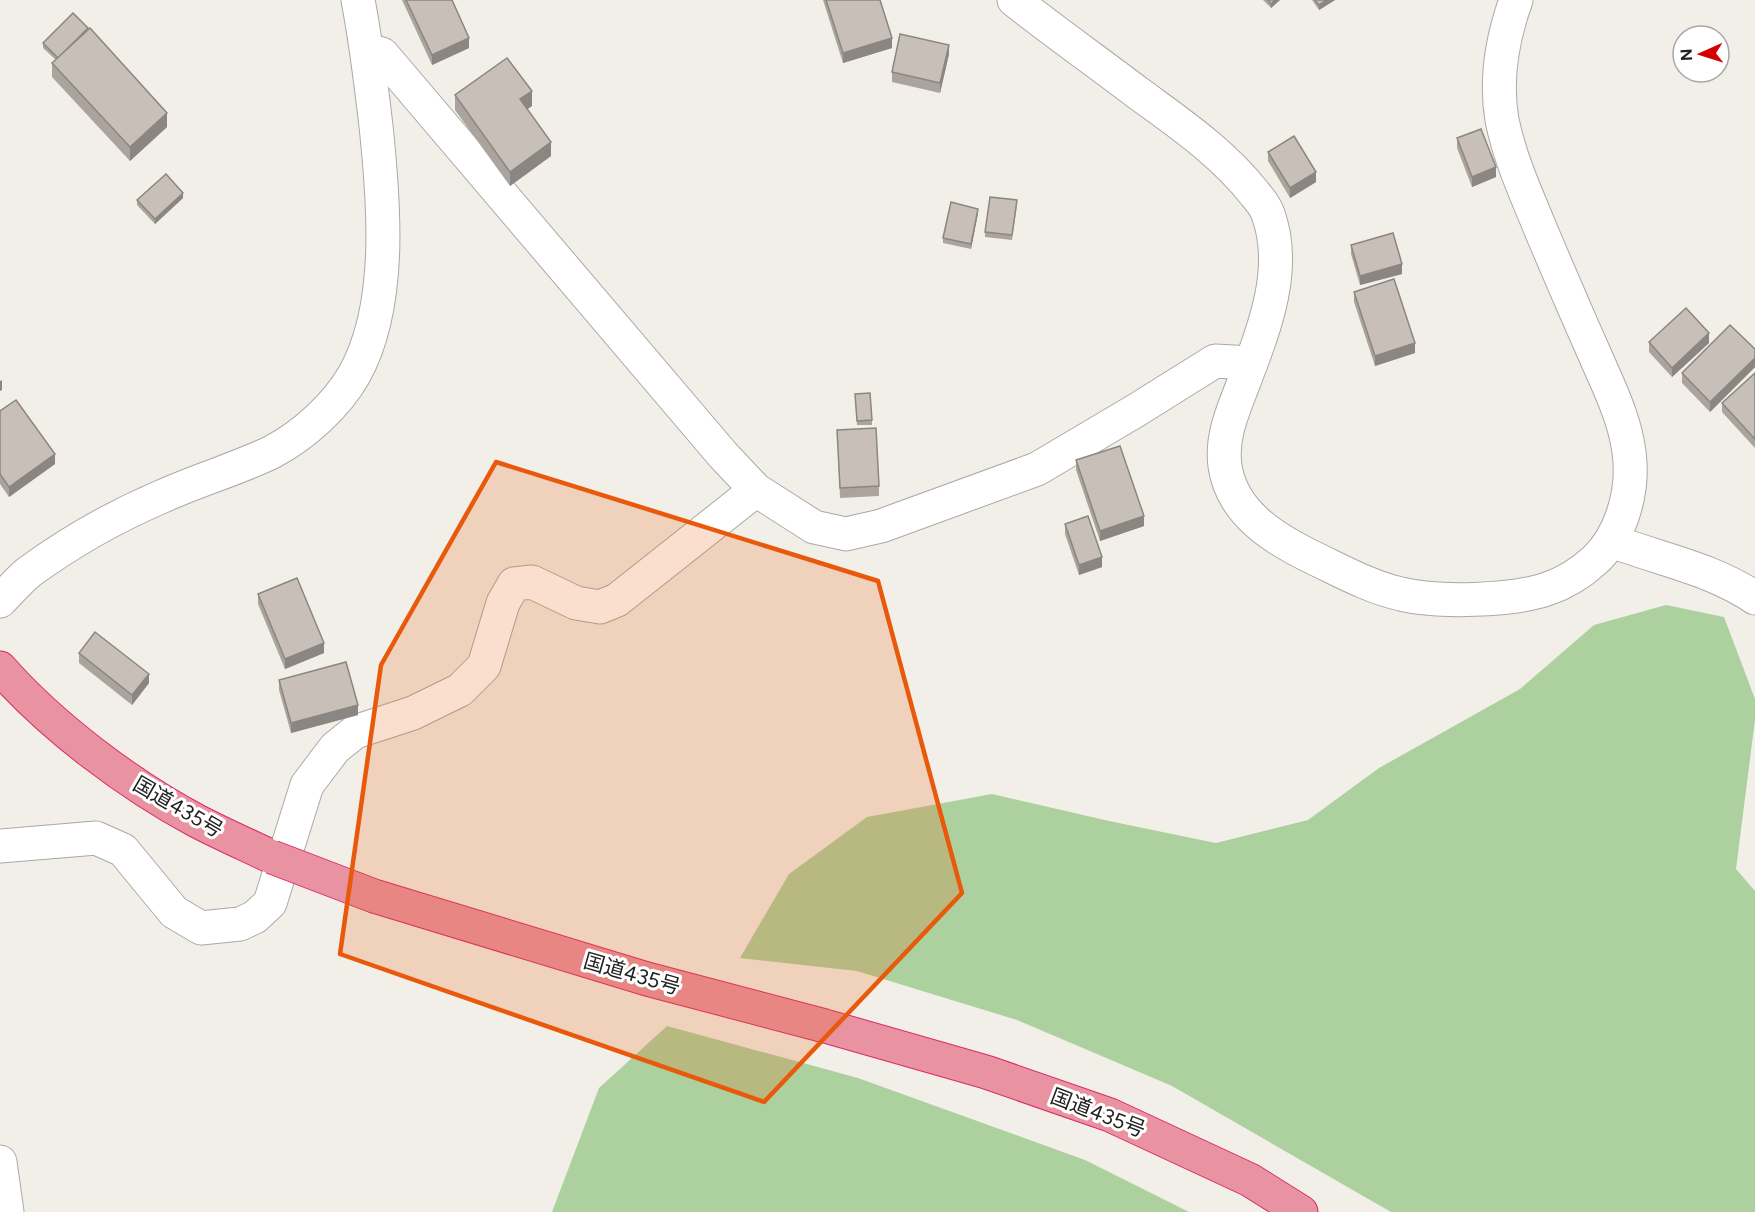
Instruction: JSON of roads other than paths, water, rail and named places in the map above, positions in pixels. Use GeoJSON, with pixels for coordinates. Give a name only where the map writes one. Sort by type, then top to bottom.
{"type":"FeatureCollection","features":[{"type":"Feature","properties":{"kind":"highway","name":"国道435号"},"geometry":{"type":"LineString","coordinates":[[0,668],[17,688],[64,729],[129,780],[196,821],[272,857],[374,896],[647,979],[986,1072],[1110,1115],[1250,1180],[1301,1212]]}},
{"type":"Feature","properties":{"kind":"street"},"geometry":{"type":"LineString","coordinates":[[0,601],[28,573],[89,533],[162,496],[272,452],[304,430],[334,401],[354,375],[371,333],[384,259],[381,170],[368,50],[357,0]]}},
{"type":"Feature","properties":{"kind":"street"},"geometry":{"type":"LineString","coordinates":[[1014,0],[1213,148],[1245,182],[1267,210],[1275,243],[1275,287],[1251,363],[1226,428],[1225,466],[1234,493],[1247,514],[1267,532],[1358,579],[1400,594],[1439,600],[1500,597],[1543,591],[1574,578],[1612,541],[1626,504],[1630,464],[1621,415],[1521,183],[1503,122],[1498,80],[1511,14],[1531,15],[1539,0]]}},
{"type":"Feature","properties":{"kind":"street"},"geometry":{"type":"LineString","coordinates":[[368,50],[382,54],[723,455],[756,490],[814,527],[846,534],[881,526],[1036,468],[1136,411],[1215,361],[1251,363]]}},
{"type":"Feature","properties":{"kind":"street"},"geometry":{"type":"LineString","coordinates":[[0,846],[96,838],[123,850],[174,912],[201,928],[240,924],[255,917],[270,903],[307,785],[335,748],[355,732],[413,713],[460,690],[484,666],[503,603],[514,584],[532,582],[576,603],[600,607],[625,594],[756,490]]}},
{"type":"Feature","properties":{"kind":"street"},"geometry":{"type":"LineString","coordinates":[[1612,541],[1725,580],[1755,598]]}},
{"type":"Feature","properties":{"kind":"street"},"geometry":{"type":"LineString","coordinates":[[0,1162],[7,1212]]}}]}
